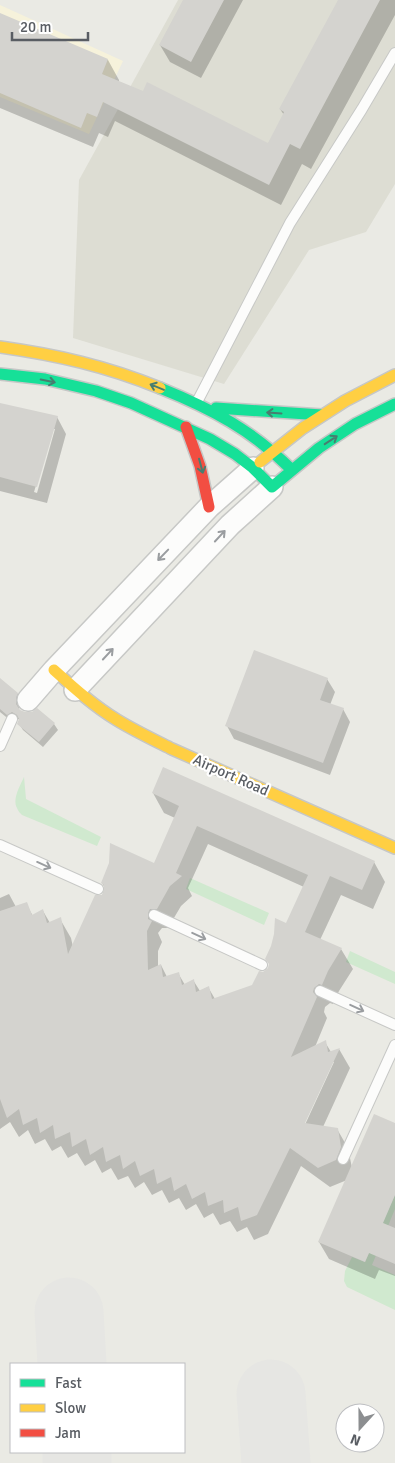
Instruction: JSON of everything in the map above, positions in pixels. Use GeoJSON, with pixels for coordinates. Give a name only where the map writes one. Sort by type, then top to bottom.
{"type":"FeatureCollection","features":[{"type":"Feature","properties":{"kind":"main road"},"geometry":{"type":"LineString","coordinates":[[0,347],[51,355],[101,367],[138,379],[199,404],[249,432],[273,451],[292,470]]}},
{"type":"Feature","properties":{"kind":"main road"},"geometry":{"type":"LineString","coordinates":[[0,374],[45,380],[96,391],[131,403],[210,439],[235,454],[253,468],[272,487],[319,448],[350,412],[395,375]]}},
{"type":"Feature","properties":{"kind":"main road"},"geometry":{"type":"LineString","coordinates":[[199,404],[247,412],[322,416],[395,404]]}},
{"type":"Feature","properties":{"kind":"main road"},"geometry":{"type":"LineString","coordinates":[[253,468],[303,428],[322,416]]}},
{"type":"Feature","properties":{"kind":"main road"},"geometry":{"type":"LineString","coordinates":[[186,427],[201,467],[208,507]]}},
{"type":"Feature","properties":{"kind":"main road","name":"Airport Road"},"geometry":{"type":"LineString","coordinates":[[54,670],[75,690],[108,714],[137,731],[172,749],[395,848]]}},
{"type":"Feature","properties":{"kind":"street"},"geometry":{"type":"LineString","coordinates":[[28,700],[208,507],[253,468]]}},
{"type":"Feature","properties":{"kind":"street"},"geometry":{"type":"LineString","coordinates":[[75,690],[230,525],[272,487]]}},
{"type":"Feature","properties":{"kind":"lane"},"geometry":{"type":"LineString","coordinates":[[199,404],[290,223],[362,109],[395,52]]}},
{"type":"Feature","properties":{"kind":"lane"},"geometry":{"type":"LineString","coordinates":[[0,746],[12,719]]}},
{"type":"Feature","properties":{"kind":"lane"},"geometry":{"type":"LineString","coordinates":[[0,845],[98,889]]}},
{"type":"Feature","properties":{"kind":"lane"},"geometry":{"type":"LineString","coordinates":[[154,915],[262,965]]}},
{"type":"Feature","properties":{"kind":"lane"},"geometry":{"type":"LineString","coordinates":[[320,991],[395,1026]]}},
{"type":"Feature","properties":{"kind":"lane"},"geometry":{"type":"LineString","coordinates":[[343,1159],[395,1046]]}},
{"type":"Feature","properties":{"kind":"shaded area"},"geometry":{"type":"Polygon","coordinates":[[[178,0],[395,0],[395,184],[366,232],[309,250],[224,384],[73,338],[79,180],[178,0]]]}},
{"type":"Feature","properties":{"kind":"shaded area"},"geometry":{"type":"Polygon","coordinates":[[[0,5],[123,61],[89,134],[0,97],[0,5]]]}},
{"type":"Feature","properties":{"kind":"green space"},"geometry":{"type":"Polygon","coordinates":[[[24,777],[26,799],[101,837],[97,846],[22,815],[17,809],[15,801],[24,777]]]}},
{"type":"Feature","properties":{"kind":"green space"},"geometry":{"type":"Polygon","coordinates":[[[190,878],[269,913],[264,925],[186,889],[190,878]]]}},
{"type":"Feature","properties":{"kind":"green space"},"geometry":{"type":"Polygon","coordinates":[[[350,951],[395,972],[395,984],[346,962],[350,951]]]}},
{"type":"Feature","properties":{"kind":"green space"},"geometry":{"type":"Polygon","coordinates":[[[395,1195],[395,1209],[372,1265],[395,1275],[395,1310],[347,1287],[344,1281],[345,1271],[352,1257],[365,1262],[395,1195]]]}},
{"type":"Feature","properties":{"kind":"building"},"geometry":{"type":"Polygon","coordinates":[[[183,0],[224,0],[191,62],[159,45],[183,0]]]}},
{"type":"Feature","properties":{"kind":"building"},"geometry":{"type":"Polygon","coordinates":[[[338,0],[380,0],[300,149],[290,144],[269,185],[103,102],[97,117],[87,113],[81,128],[0,93],[0,13],[108,59],[102,74],[143,91],[147,82],[268,143],[284,112],[279,109],[338,0]]]}},
{"type":"Feature","properties":{"kind":"building"},"geometry":{"type":"Polygon","coordinates":[[[0,403],[58,416],[37,487],[0,477],[0,403]]]}},
{"type":"Feature","properties":{"kind":"building"},"geometry":{"type":"Polygon","coordinates":[[[254,650],[328,678],[320,700],[344,708],[323,763],[225,726],[254,650]]]}},
{"type":"Feature","properties":{"kind":"building"},"geometry":{"type":"Polygon","coordinates":[[[0,678],[18,693],[16,704],[20,710],[32,712],[37,708],[55,723],[39,742],[17,724],[19,719],[17,715],[12,712],[7,715],[0,709],[0,678]]]}},
{"type":"Feature","properties":{"kind":"building"},"geometry":{"type":"Polygon","coordinates":[[[163,767],[375,861],[362,890],[330,876],[305,932],[342,948],[322,985],[319,984],[314,988],[313,992],[317,997],[291,1057],[326,1040],[328,1052],[340,1048],[305,1123],[338,1128],[341,1147],[336,1160],[318,1168],[290,1148],[257,1215],[241,1221],[238,1207],[224,1213],[223,1200],[208,1206],[205,1192],[192,1199],[186,1184],[174,1191],[171,1177],[157,1184],[154,1169],[140,1176],[135,1161],[123,1169],[120,1155],[106,1162],[103,1147],[90,1155],[86,1139],[72,1147],[70,1132],[55,1139],[53,1125],[40,1133],[37,1118],[23,1125],[19,1109],[7,1118],[0,1099],[0,911],[27,902],[32,915],[43,909],[47,923],[61,917],[68,954],[95,895],[102,895],[104,891],[104,885],[101,883],[109,863],[110,843],[154,863],[179,806],[152,793],[163,767]],[[197,826],[176,873],[182,876],[170,886],[157,909],[150,909],[148,913],[148,919],[152,921],[147,931],[148,970],[161,964],[163,977],[179,972],[182,985],[194,979],[196,992],[209,986],[212,999],[252,985],[259,971],[263,972],[268,968],[269,964],[265,959],[274,934],[275,918],[286,923],[308,875],[197,826]]]}},
{"type":"Feature","properties":{"kind":"building"},"geometry":{"type":"Polygon","coordinates":[[[374,1114],[395,1123],[395,1195],[383,1223],[395,1228],[395,1264],[369,1253],[365,1262],[318,1242],[374,1114]]]}},
{"type":"Feature","properties":{"kind":"taxiway"},"geometry":{"type":"LineString","coordinates":[[69,1312],[72,1363]]}},
{"type":"Feature","properties":{"kind":"taxiway"},"geometry":{"type":"LineString","coordinates":[[271,1394],[276,1463]]}},
{"type":"Feature","properties":{"kind":"taxiway"},"geometry":{"type":"LineString","coordinates":[[77,1453],[77,1463]]}},
{"type":"Feature","properties":{"kind":"traffic: fast"},"geometry":{"type":"LineString","coordinates":[[0,374],[45,379],[96,391],[131,403],[210,439],[235,454],[253,468],[272,487],[319,448],[355,424],[395,404]]}},
{"type":"Feature","properties":{"kind":"traffic: fast"},"geometry":{"type":"LineString","coordinates":[[160,388],[197,404],[230,422],[262,443],[292,470]]}},
{"type":"Feature","properties":{"kind":"traffic: fast"},"geometry":{"type":"LineString","coordinates":[[216,408],[322,415]]}},
{"type":"Feature","properties":{"kind":"traffic: slow"},"geometry":{"type":"LineString","coordinates":[[0,347],[81,362],[120,373],[160,388]]}},
{"type":"Feature","properties":{"kind":"traffic: slow"},"geometry":{"type":"LineString","coordinates":[[260,462],[303,428],[345,401],[395,375]]}},
{"type":"Feature","properties":{"kind":"traffic: slow"},"geometry":{"type":"LineString","coordinates":[[54,670],[100,709],[138,732],[172,749],[395,848]]}},
{"type":"Feature","properties":{"kind":"traffic: jam"},"geometry":{"type":"LineString","coordinates":[[186,427],[200,466],[209,507]]}}]}
